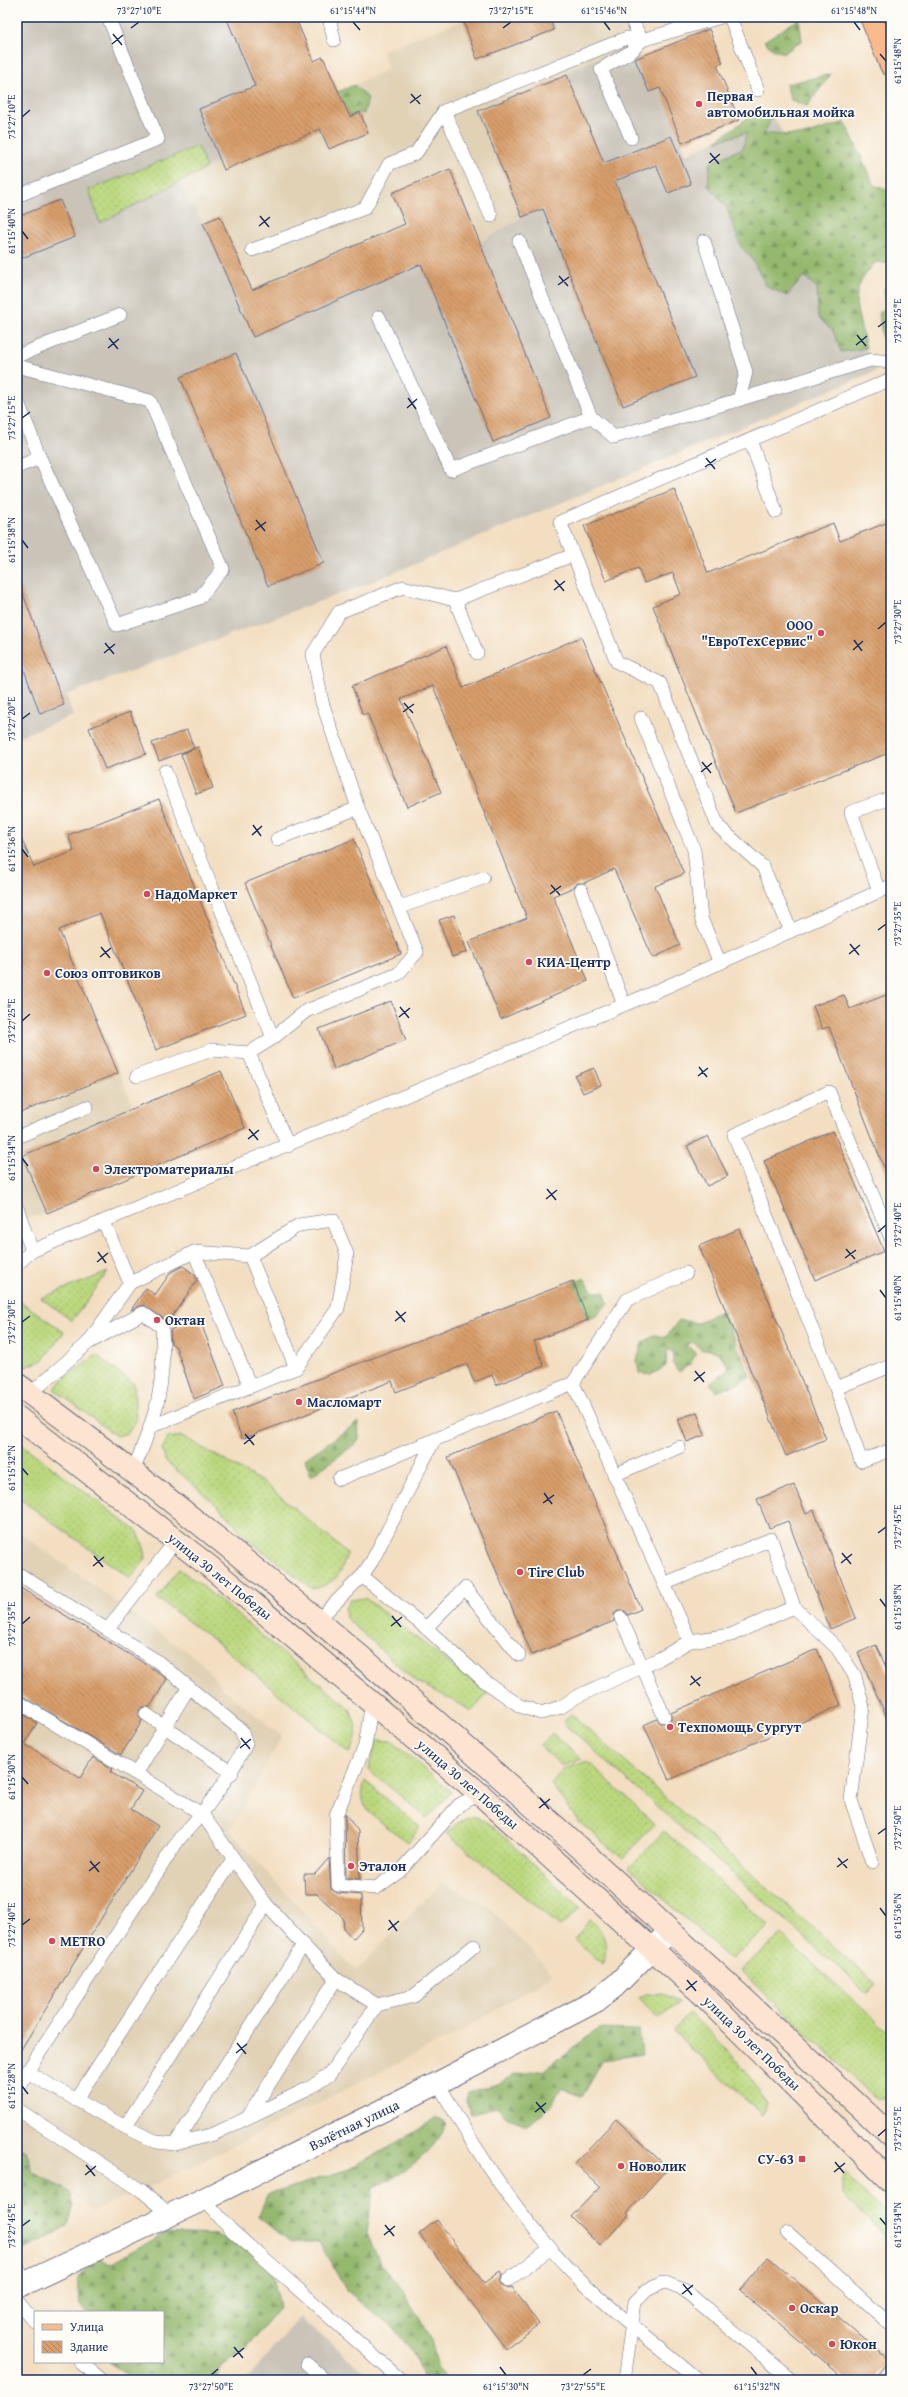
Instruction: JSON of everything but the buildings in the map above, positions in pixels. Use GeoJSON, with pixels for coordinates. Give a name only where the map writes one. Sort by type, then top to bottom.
{"type":"FeatureCollection","features":[{"type":"Feature","properties":{"kind":"main road"},"geometry":{"type":"LineString","coordinates":[[871,17],[891,66]]}},
{"type":"Feature","properties":{"kind":"main road","name":"улица 30 лет Победы"},"geometry":{"type":"LineString","coordinates":[[24,1389],[133,1471],[317,1621],[446,1730],[670,1931],[890,2134]]}},
{"type":"Feature","properties":{"kind":"main road","name":"улица 30 лет Победы"},"geometry":{"type":"LineString","coordinates":[[17,1417],[176,1540],[372,1702],[480,1794],[654,1949],[790,2079],[891,2182]]}},
{"type":"Feature","properties":{"kind":"street","name":"Взлётная улица"},"geometry":{"type":"LineString","coordinates":[[19,2285],[172,2215],[438,2083],[596,2001],[615,1986],[654,1949],[670,1931]]}},
{"type":"Feature","properties":{"kind":"lane"},"geometry":{"type":"LineString","coordinates":[[17,196],[158,138],[108,17]]}},
{"type":"Feature","properties":{"kind":"lane"},"geometry":{"type":"LineString","coordinates":[[329,17],[334,40]]}},
{"type":"Feature","properties":{"kind":"lane"},"geometry":{"type":"LineString","coordinates":[[630,17],[642,40]]}},
{"type":"Feature","properties":{"kind":"lane"},"geometry":{"type":"LineString","coordinates":[[252,250],[365,208],[389,164],[416,153],[444,111],[628,38],[642,40],[721,17]]}},
{"type":"Feature","properties":{"kind":"lane"},"geometry":{"type":"LineString","coordinates":[[730,17],[758,90]]}},
{"type":"Feature","properties":{"kind":"lane"},"geometry":{"type":"LineString","coordinates":[[630,138],[601,69],[632,51],[642,40]]}},
{"type":"Feature","properties":{"kind":"lane"},"geometry":{"type":"LineString","coordinates":[[444,111],[491,216]]}},
{"type":"Feature","properties":{"kind":"lane"},"geometry":{"type":"LineString","coordinates":[[519,241],[591,417],[614,437],[871,360],[891,362]]}},
{"type":"Feature","properties":{"kind":"lane"},"geometry":{"type":"LineString","coordinates":[[704,241],[746,372],[739,400]]}},
{"type":"Feature","properties":{"kind":"lane"},"geometry":{"type":"LineString","coordinates":[[17,356],[120,316]]}},
{"type":"Feature","properties":{"kind":"lane"},"geometry":{"type":"LineString","coordinates":[[379,317],[451,470],[591,417]]}},
{"type":"Feature","properties":{"kind":"lane"},"geometry":{"type":"LineString","coordinates":[[17,366],[150,401],[223,569],[199,598],[117,625],[40,458],[17,400]]}},
{"type":"Feature","properties":{"kind":"lane"},"geometry":{"type":"LineString","coordinates":[[791,931],[763,867],[718,826],[660,683],[617,662],[560,522],[891,379]]}},
{"type":"Feature","properties":{"kind":"lane"},"geometry":{"type":"LineString","coordinates":[[750,440],[776,512]]}},
{"type":"Feature","properties":{"kind":"lane"},"geometry":{"type":"LineString","coordinates":[[17,467],[40,458]]}},
{"type":"Feature","properties":{"kind":"lane"},"geometry":{"type":"LineString","coordinates":[[137,1076],[212,1050],[249,1053],[273,1038],[306,1011],[398,974],[417,952],[400,907],[358,808],[322,702],[313,654],[339,612],[404,587],[455,600],[573,555]]}},
{"type":"Feature","properties":{"kind":"lane"},"geometry":{"type":"LineString","coordinates":[[455,600],[477,653]]}},
{"type":"Feature","properties":{"kind":"lane"},"geometry":{"type":"LineString","coordinates":[[641,718],[694,850],[701,918],[720,963]]}},
{"type":"Feature","properties":{"kind":"lane"},"geometry":{"type":"LineString","coordinates":[[165,771],[273,1038]]}},
{"type":"Feature","properties":{"kind":"lane"},"geometry":{"type":"LineString","coordinates":[[17,1264],[32,1251],[288,1146],[624,1005],[885,889],[851,812],[891,798]]}},
{"type":"Feature","properties":{"kind":"lane"},"geometry":{"type":"LineString","coordinates":[[277,839],[358,808]]}},
{"type":"Feature","properties":{"kind":"lane"},"geometry":{"type":"LineString","coordinates":[[400,907],[483,878]]}},
{"type":"Feature","properties":{"kind":"lane"},"geometry":{"type":"LineString","coordinates":[[581,890],[624,1005]]}},
{"type":"Feature","properties":{"kind":"lane"},"geometry":{"type":"LineString","coordinates":[[249,1053],[288,1146]]}},
{"type":"Feature","properties":{"kind":"lane"},"geometry":{"type":"LineString","coordinates":[[891,1238],[829,1092],[734,1135],[836,1388],[861,1461],[891,1450]]}},
{"type":"Feature","properties":{"kind":"lane"},"geometry":{"type":"LineString","coordinates":[[17,1137],[87,1107]]}},
{"type":"Feature","properties":{"kind":"lane"},"geometry":{"type":"LineString","coordinates":[[17,1208],[32,1251]]}},
{"type":"Feature","properties":{"kind":"lane"},"geometry":{"type":"LineString","coordinates":[[88,1342],[130,1283],[194,1252],[250,1256],[299,1225],[333,1220],[347,1254],[338,1308],[296,1368],[152,1426]]}},
{"type":"Feature","properties":{"kind":"lane"},"geometry":{"type":"LineString","coordinates":[[104,1222],[130,1283]]}},
{"type":"Feature","properties":{"kind":"lane"},"geometry":{"type":"LineString","coordinates":[[194,1252],[250,1386]]}},
{"type":"Feature","properties":{"kind":"lane"},"geometry":{"type":"LineString","coordinates":[[250,1256],[296,1368]]}},
{"type":"Feature","properties":{"kind":"lane"},"geometry":{"type":"LineString","coordinates":[[340,1480],[573,1383],[627,1300],[686,1273]]}},
{"type":"Feature","properties":{"kind":"lane"},"geometry":{"type":"LineString","coordinates":[[24,1389],[88,1342],[143,1313],[162,1327],[164,1359],[159,1401],[152,1426],[133,1471]]}},
{"type":"Feature","properties":{"kind":"lane"},"geometry":{"type":"LineString","coordinates":[[836,1388],[891,1366]]}},
{"type":"Feature","properties":{"kind":"lane"},"geometry":{"type":"LineString","coordinates":[[573,1383],[690,1641]]}},
{"type":"Feature","properties":{"kind":"lane"},"geometry":{"type":"LineString","coordinates":[[317,1621],[362,1576],[381,1546],[434,1440]]}},
{"type":"Feature","properties":{"kind":"lane"},"geometry":{"type":"LineString","coordinates":[[614,1475],[679,1447]]}},
{"type":"Feature","properties":{"kind":"lane"},"geometry":{"type":"LineString","coordinates":[[664,1584],[771,1539],[794,1607],[837,1648],[855,1676],[863,1707],[851,1800],[872,1862]]}},
{"type":"Feature","properties":{"kind":"lane"},"geometry":{"type":"LineString","coordinates":[[108,1629],[176,1540]]}},
{"type":"Feature","properties":{"kind":"lane"},"geometry":{"type":"LineString","coordinates":[[17,1573],[157,1661],[241,1730],[246,1744],[232,1772],[202,1814],[179,1839],[28,2072],[17,2092]]}},
{"type":"Feature","properties":{"kind":"lane"},"geometry":{"type":"LineString","coordinates":[[362,1576],[426,1628],[483,1680],[520,1706],[541,1714],[561,1707],[576,1697],[642,1666],[690,1641],[731,1635],[794,1607]]}},
{"type":"Feature","properties":{"kind":"lane"},"geometry":{"type":"LineString","coordinates":[[426,1628],[464,1588],[519,1654]]}},
{"type":"Feature","properties":{"kind":"lane"},"geometry":{"type":"LineString","coordinates":[[621,1618],[664,1716]]}},
{"type":"Feature","properties":{"kind":"lane"},"geometry":{"type":"LineString","coordinates":[[137,1772],[166,1727],[189,1687]]}},
{"type":"Feature","properties":{"kind":"lane"},"geometry":{"type":"LineString","coordinates":[[17,1701],[137,1772],[202,1814],[266,1904],[303,1945],[336,1979],[377,2006]]}},
{"type":"Feature","properties":{"kind":"lane"},"geometry":{"type":"LineString","coordinates":[[372,1702],[365,1746],[336,1815],[338,1885],[376,1888],[400,1871],[459,1805],[480,1794]]}},
{"type":"Feature","properties":{"kind":"lane"},"geometry":{"type":"LineString","coordinates":[[146,1714],[232,1772]]}},
{"type":"Feature","properties":{"kind":"lane"},"geometry":{"type":"LineString","coordinates":[[76,2100],[233,1859]]}},
{"type":"Feature","properties":{"kind":"lane"},"geometry":{"type":"LineString","coordinates":[[125,2127],[266,1904]]}},
{"type":"Feature","properties":{"kind":"lane"},"geometry":{"type":"LineString","coordinates":[[175,2144],[303,1945]]}},
{"type":"Feature","properties":{"kind":"lane"},"geometry":{"type":"LineString","coordinates":[[28,2072],[125,2127],[157,2142],[175,2144],[214,2134],[311,2087],[330,2075],[377,2006],[414,1996],[474,1946]]}},
{"type":"Feature","properties":{"kind":"lane"},"geometry":{"type":"LineString","coordinates":[[248,2118],[336,1979]]}},
{"type":"Feature","properties":{"kind":"lane"},"geometry":{"type":"LineString","coordinates":[[438,2083],[459,2122],[507,2193],[551,2248],[588,2288],[698,2380]]}},
{"type":"Feature","properties":{"kind":"lane"},"geometry":{"type":"LineString","coordinates":[[17,2109],[142,2191],[172,2215]]}},
{"type":"Feature","properties":{"kind":"lane"},"geometry":{"type":"LineString","coordinates":[[204,2199],[230,2229],[397,2378]]}},
{"type":"Feature","properties":{"kind":"lane"},"geometry":{"type":"LineString","coordinates":[[788,2233],[891,2326]]}},
{"type":"Feature","properties":{"kind":"lane"},"geometry":{"type":"LineString","coordinates":[[507,2281],[551,2248]]}},
{"type":"Feature","properties":{"kind":"lane"},"geometry":{"type":"LineString","coordinates":[[624,2380],[633,2325],[635,2302],[647,2290],[663,2282],[684,2290],[792,2380]]}},
{"type":"Feature","properties":{"kind":"lane"},"geometry":{"type":"LineString","coordinates":[[19,2285],[34,2320]]}},
{"type":"Feature","properties":{"kind":"lane"},"geometry":{"type":"LineString","coordinates":[[81,2363],[102,2380]]}},
{"type":"Feature","properties":{"kind":"lane"},"geometry":{"type":"LineString","coordinates":[[306,2364],[325,2380]]}},
{"type":"Feature","properties":{"kind":"shaded area"},"geometry":{"type":"Polygon","coordinates":[[[17,17],[295,17],[314,61],[323,57],[320,129],[224,170],[220,161],[179,182],[203,223],[253,336],[417,266],[480,242],[521,218],[478,111],[566,75],[572,69],[630,45],[649,92],[660,88],[686,154],[773,115],[845,252],[866,348],[876,371],[372,582],[66,695],[73,716],[17,737],[17,17]]]}},
{"type":"Feature","properties":{"kind":"shaded area"},"geometry":{"type":"Polygon","coordinates":[[[549,17],[620,17],[626,25],[630,45],[572,69],[567,75],[478,111],[522,217],[480,242],[417,266],[253,337],[203,223],[179,182],[338,92],[388,69],[382,51],[463,20],[477,59],[554,30],[549,17]]]}},
{"type":"Feature","properties":{"kind":"shaded area","name":"Союз оптовиков"},"geometry":{"type":"Polygon","coordinates":[[[17,828],[158,1165],[47,1213],[17,1222],[17,828]]]}},
{"type":"Feature","properties":{"kind":"shaded area"},"geometry":{"type":"Polygon","coordinates":[[[17,1531],[201,1662],[222,1688],[282,1736],[230,1831],[356,1971],[442,1882],[489,1907],[553,1974],[462,2031],[142,2191],[93,2210],[17,2160],[17,1531]]]}},
{"type":"Feature","properties":{"kind":"shaded area"},"geometry":{"type":"Polygon","coordinates":[[[300,2317],[373,2380],[246,2380],[300,2317]]]}},
{"type":"Feature","properties":{"kind":"green space"},"geometry":{"type":"Polygon","coordinates":[[[799,19],[802,41],[784,53],[772,49],[764,41],[799,19]]]}},
{"type":"Feature","properties":{"kind":"green space"},"geometry":{"type":"Polygon","coordinates":[[[831,74],[807,106],[791,100],[786,84],[831,74]]]}},
{"type":"Feature","properties":{"kind":"green space"},"geometry":{"type":"Polygon","coordinates":[[[354,85],[368,98],[364,114],[360,112],[350,117],[338,92],[354,85]]]}},
{"type":"Feature","properties":{"kind":"green space"},"geometry":{"type":"Polygon","coordinates":[[[757,111],[773,115],[764,134],[804,135],[845,122],[874,185],[891,192],[891,264],[876,262],[866,273],[860,283],[857,293],[857,312],[866,348],[841,352],[833,331],[818,317],[817,288],[804,276],[787,296],[766,286],[751,257],[741,247],[727,208],[708,185],[710,163],[743,148],[746,133],[716,141],[757,111]]]}},
{"type":"Feature","properties":{"kind":"green space"},"geometry":{"type":"Polygon","coordinates":[[[198,146],[206,168],[100,223],[89,190],[198,146]]]}},
{"type":"Feature","properties":{"kind":"green space"},"geometry":{"type":"Polygon","coordinates":[[[891,278],[891,337],[882,338],[879,313],[886,308],[884,289],[891,278]]]}},
{"type":"Feature","properties":{"kind":"green space"},"geometry":{"type":"Polygon","coordinates":[[[108,1272],[72,1321],[41,1298],[108,1272]]]}},
{"type":"Feature","properties":{"kind":"green space"},"geometry":{"type":"Polygon","coordinates":[[[584,1278],[593,1292],[604,1292],[608,1303],[598,1314],[588,1320],[573,1281],[584,1278]]]}},
{"type":"Feature","properties":{"kind":"green space"},"geometry":{"type":"Polygon","coordinates":[[[17,1299],[64,1332],[43,1360],[23,1368],[17,1362],[17,1299]]]}},
{"type":"Feature","properties":{"kind":"green space"},"geometry":{"type":"Polygon","coordinates":[[[722,1310],[750,1376],[737,1384],[718,1391],[710,1384],[729,1368],[724,1359],[718,1353],[711,1350],[701,1350],[693,1342],[687,1345],[696,1354],[690,1364],[679,1372],[673,1364],[673,1351],[667,1350],[666,1366],[651,1375],[639,1373],[637,1361],[642,1343],[654,1336],[666,1337],[679,1320],[698,1323],[722,1310]]]}},
{"type":"Feature","properties":{"kind":"green space"},"geometry":{"type":"Polygon","coordinates":[[[96,1355],[134,1384],[136,1421],[128,1433],[116,1436],[54,1389],[61,1381],[96,1355]]]}},
{"type":"Feature","properties":{"kind":"green space"},"geometry":{"type":"Polygon","coordinates":[[[358,1422],[359,1439],[354,1445],[311,1476],[305,1459],[358,1422]]]}},
{"type":"Feature","properties":{"kind":"green space"},"geometry":{"type":"Polygon","coordinates":[[[182,1436],[266,1484],[347,1553],[340,1572],[336,1577],[327,1584],[313,1589],[247,1539],[222,1510],[165,1460],[162,1449],[168,1438],[182,1436]]]}},
{"type":"Feature","properties":{"kind":"green space"},"geometry":{"type":"Polygon","coordinates":[[[17,1441],[138,1532],[145,1551],[146,1559],[130,1578],[17,1497],[17,1441]]]}},
{"type":"Feature","properties":{"kind":"green space"},"geometry":{"type":"Polygon","coordinates":[[[179,1569],[201,1585],[350,1709],[356,1726],[356,1737],[349,1753],[219,1644],[157,1598],[179,1569]]]}},
{"type":"Feature","properties":{"kind":"green space"},"geometry":{"type":"Polygon","coordinates":[[[365,1598],[488,1693],[472,1711],[414,1680],[346,1618],[345,1608],[350,1600],[365,1598]]]}},
{"type":"Feature","properties":{"kind":"green space"},"geometry":{"type":"Polygon","coordinates":[[[571,1714],[876,1984],[867,1993],[563,1723],[571,1714]]]}},
{"type":"Feature","properties":{"kind":"green space"},"geometry":{"type":"Polygon","coordinates":[[[552,1733],[582,1759],[562,1766],[540,1746],[552,1733]]]}},
{"type":"Feature","properties":{"kind":"green space"},"geometry":{"type":"Polygon","coordinates":[[[377,1740],[392,1741],[451,1792],[427,1818],[368,1769],[377,1740]]]}},
{"type":"Feature","properties":{"kind":"green space"},"geometry":{"type":"Polygon","coordinates":[[[588,1761],[654,1824],[623,1859],[579,1822],[551,1784],[563,1769],[588,1761]]]}},
{"type":"Feature","properties":{"kind":"green space"},"geometry":{"type":"Polygon","coordinates":[[[365,1781],[420,1827],[408,1842],[383,1824],[367,1809],[363,1797],[365,1781]]]}},
{"type":"Feature","properties":{"kind":"green space"},"geometry":{"type":"Polygon","coordinates":[[[473,1816],[490,1824],[580,1908],[560,1926],[446,1833],[457,1823],[473,1816]]]}},
{"type":"Feature","properties":{"kind":"green space"},"geometry":{"type":"Polygon","coordinates":[[[664,1831],[769,1926],[731,1959],[629,1868],[664,1831]]]}},
{"type":"Feature","properties":{"kind":"green space"},"geometry":{"type":"Polygon","coordinates":[[[590,1919],[599,1928],[604,1939],[605,1952],[602,1964],[575,1939],[590,1919]]]}},
{"type":"Feature","properties":{"kind":"green space"},"geometry":{"type":"Polygon","coordinates":[[[781,1935],[891,2034],[891,2102],[876,2099],[740,1970],[781,1935]]]}},
{"type":"Feature","properties":{"kind":"green space"},"geometry":{"type":"Polygon","coordinates":[[[648,1993],[662,1994],[679,2001],[659,2018],[639,1998],[648,1993]]]}},
{"type":"Feature","properties":{"kind":"green space"},"geometry":{"type":"Polygon","coordinates":[[[689,2013],[722,2045],[751,2079],[767,2104],[762,2115],[673,2031],[689,2013]]]}},
{"type":"Feature","properties":{"kind":"green space"},"geometry":{"type":"Polygon","coordinates":[[[598,2029],[639,2030],[642,2054],[603,2060],[582,2097],[562,2088],[551,2106],[527,2125],[506,2117],[496,2107],[471,2113],[466,2102],[468,2093],[498,2085],[511,2076],[544,2070],[598,2029]]]}},
{"type":"Feature","properties":{"kind":"green space"},"geometry":{"type":"Polygon","coordinates":[[[436,2117],[447,2124],[433,2146],[406,2169],[373,2189],[367,2233],[380,2263],[404,2293],[430,2336],[438,2368],[447,2380],[423,2380],[415,2356],[395,2330],[346,2290],[319,2242],[291,2242],[258,2217],[267,2195],[349,2169],[418,2130],[436,2117]]]}},
{"type":"Feature","properties":{"kind":"green space"},"geometry":{"type":"Polygon","coordinates":[[[17,2148],[26,2150],[33,2172],[70,2192],[74,2206],[68,2225],[21,2252],[24,2240],[17,2240],[17,2213],[26,2204],[17,2190],[17,2148]]]}},
{"type":"Feature","properties":{"kind":"green space"},"geometry":{"type":"Polygon","coordinates":[[[843,2172],[891,2219],[891,2241],[843,2195],[843,2172]]]}},
{"type":"Feature","properties":{"kind":"green space"},"geometry":{"type":"Polygon","coordinates":[[[165,2233],[216,2235],[248,2249],[273,2275],[279,2308],[244,2351],[222,2366],[216,2380],[131,2380],[125,2372],[110,2363],[164,2363],[164,2311],[85,2311],[80,2304],[78,2278],[98,2257],[110,2264],[165,2233]]]}},
{"type":"Feature","properties":{"kind":"place","name":"Первая автомобильная мойка"},"geometry":{"type":"Point","coordinates":[699,104]}},
{"type":"Feature","properties":{"kind":"place","name":"ООО \"ЕвроТехСервис\""},"geometry":{"type":"Point","coordinates":[821,633]}},
{"type":"Feature","properties":{"kind":"place","name":"НадоМаркет"},"geometry":{"type":"Point","coordinates":[147,894]}},
{"type":"Feature","properties":{"kind":"place","name":"КИА-Центр"},"geometry":{"type":"Point","coordinates":[529,962]}},
{"type":"Feature","properties":{"kind":"place","name":"Союз оптовиков"},"geometry":{"type":"Point","coordinates":[47,973]}},
{"type":"Feature","properties":{"kind":"place","name":"Электроматериалы"},"geometry":{"type":"Point","coordinates":[96,1169]}},
{"type":"Feature","properties":{"kind":"place","name":"Октан"},"geometry":{"type":"Point","coordinates":[157,1320]}},
{"type":"Feature","properties":{"kind":"place","name":"Масломарт"},"geometry":{"type":"Point","coordinates":[299,1402]}},
{"type":"Feature","properties":{"kind":"place","name":"Tire Club"},"geometry":{"type":"Point","coordinates":[520,1572]}},
{"type":"Feature","properties":{"kind":"place","name":"Техпомощь Сургут"},"geometry":{"type":"Point","coordinates":[670,1727]}},
{"type":"Feature","properties":{"kind":"place","name":"Эталон"},"geometry":{"type":"Point","coordinates":[351,1866]}},
{"type":"Feature","properties":{"kind":"place","name":"METRO"},"geometry":{"type":"Point","coordinates":[52,1941]}},
{"type":"Feature","properties":{"kind":"place","name":"СУ-63"},"geometry":{"type":"Point","coordinates":[802,2159]}},
{"type":"Feature","properties":{"kind":"place","name":"Новолик"},"geometry":{"type":"Point","coordinates":[621,2166]}},
{"type":"Feature","properties":{"kind":"place","name":"Оскар"},"geometry":{"type":"Point","coordinates":[792,2308]}},
{"type":"Feature","properties":{"kind":"place","name":"Юкон"},"geometry":{"type":"Point","coordinates":[832,2344]}}]}
